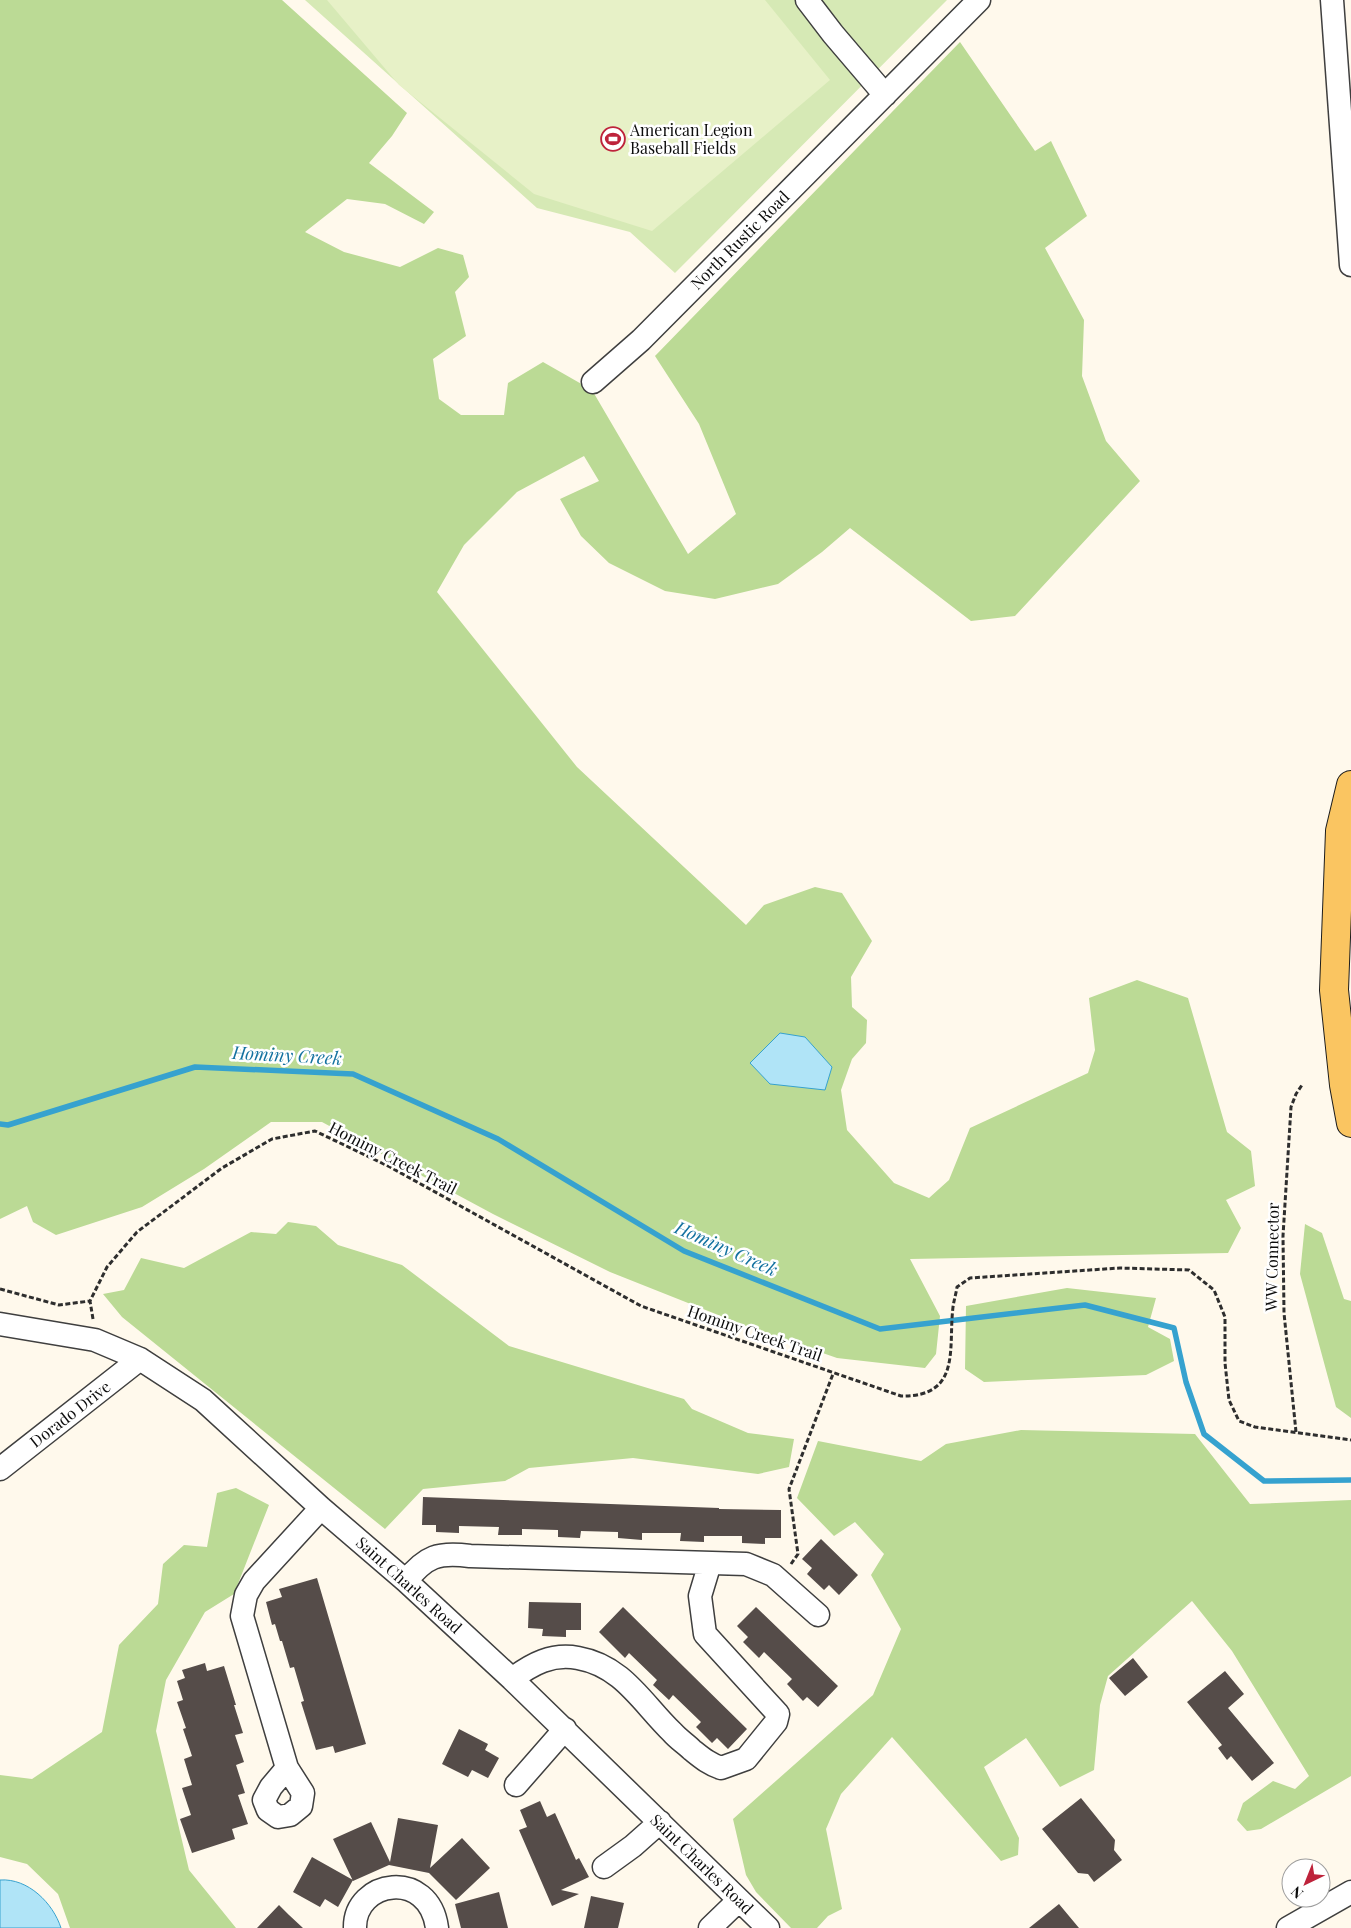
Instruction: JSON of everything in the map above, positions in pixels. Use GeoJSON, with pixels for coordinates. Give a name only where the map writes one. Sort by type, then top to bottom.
{"type":"FeatureCollection","features":[{"type":"Feature","properties":{"kind":"main road"},"geometry":{"type":"LineString","coordinates":[[1351,785],[1340,830],[1334,990],[1344,1085],[1351,1123]]}},
{"type":"Feature","properties":{"kind":"street"},"geometry":{"type":"LineString","coordinates":[[807,0],[884,95]]}},
{"type":"Feature","properties":{"kind":"street","name":"North Rustic Road"},"geometry":{"type":"LineString","coordinates":[[593,382],[641,340],[979,0]]}},
{"type":"Feature","properties":{"kind":"street"},"geometry":{"type":"LineString","coordinates":[[1332,0],[1351,265]]}},
{"type":"Feature","properties":{"kind":"street","name":"Saint Charles Road"},"geometry":{"type":"LineString","coordinates":[[0,1324],[95,1340],[140,1359],[203,1400],[321,1508],[406,1581],[565,1729],[768,1928]]}},
{"type":"Feature","properties":{"kind":"street","name":"Dorado Drive"},"geometry":{"type":"LineString","coordinates":[[0,1469],[140,1359]]}},
{"type":"Feature","properties":{"kind":"street"},"geometry":{"type":"LineString","coordinates":[[287,1768],[242,1616],[246,1595],[254,1581],[321,1508]]}},
{"type":"Feature","properties":{"kind":"street"},"geometry":{"type":"LineString","coordinates":[[406,1581],[418,1565],[432,1558],[450,1553],[470,1556],[746,1564],[773,1575],[818,1615]]}},
{"type":"Feature","properties":{"kind":"street"},"geometry":{"type":"LineString","coordinates":[[512,1680],[529,1666],[546,1659],[568,1656],[590,1660],[611,1670],[630,1686],[672,1733],[710,1764],[721,1768],[746,1759],[776,1722],[778,1714],[705,1634],[700,1596],[710,1562]]}},
{"type":"Feature","properties":{"kind":"street"},"geometry":{"type":"LineString","coordinates":[[516,1785],[565,1729]]}},
{"type":"Feature","properties":{"kind":"street"},"geometry":{"type":"LineString","coordinates":[[604,1867],[660,1822]]}},
{"type":"Feature","properties":{"kind":"street"},"geometry":{"type":"LineString","coordinates":[[355,1928],[359,1910],[368,1898],[379,1891],[392,1887],[406,1888],[419,1894],[429,1903],[436,1916],[437,1928]]}},
{"type":"Feature","properties":{"kind":"street"},"geometry":{"type":"LineString","coordinates":[[1288,1928],[1351,1892]]}},
{"type":"Feature","properties":{"kind":"street"},"geometry":{"type":"LineString","coordinates":[[710,1928],[739,1900]]}},
{"type":"Feature","properties":{"kind":"path","name":"WW Connector"},"geometry":{"type":"LineString","coordinates":[[1296,1432],[1284,1313],[1283,1236],[1291,1107],[1302,1085]]}},
{"type":"Feature","properties":{"kind":"path","name":"Hominy Creek Trail"},"geometry":{"type":"LineString","coordinates":[[90,1301],[107,1267],[136,1232],[222,1168],[272,1139],[315,1131],[390,1167],[641,1306],[901,1396],[916,1396],[937,1386],[948,1369],[952,1349],[953,1307],[957,1287],[970,1278],[1120,1268],[1189,1270],[1214,1290],[1225,1317],[1225,1363],[1229,1400],[1239,1421],[1254,1427],[1351,1440]]}},
{"type":"Feature","properties":{"kind":"path"},"geometry":{"type":"LineString","coordinates":[[0,1289],[59,1305],[90,1301],[95,1340]]}},
{"type":"Feature","properties":{"kind":"path"},"geometry":{"type":"LineString","coordinates":[[780,1581],[798,1554],[789,1490],[833,1374]]}},
{"type":"Feature","properties":{"kind":"green space"},"geometry":{"type":"Polygon","coordinates":[[[0,0],[282,0],[407,113],[392,136],[369,163],[434,212],[424,224],[385,204],[347,199],[305,232],[344,252],[400,267],[438,248],[463,255],[469,277],[455,292],[466,336],[433,359],[439,399],[461,415],[504,415],[508,383],[543,362],[592,390],[688,554],[736,514],[699,424],[655,356],[960,42],[1035,151],[1051,141],[1087,216],[1045,248],[1084,320],[1082,376],[1106,441],[1140,481],[1015,616],[971,621],[850,528],[822,552],[778,584],[715,599],[665,591],[609,563],[581,536],[560,499],[599,481],[584,456],[517,492],[464,545],[437,592],[577,767],[746,925],[764,905],[815,887],[842,893],[872,941],[851,977],[852,1007],[867,1020],[866,1043],[852,1059],[841,1090],[847,1130],[894,1183],[929,1198],[949,1180],[970,1128],[1088,1073],[1095,1050],[1089,998],[1137,980],[1188,998],[1227,1132],[1251,1151],[1255,1186],[1226,1200],[1241,1228],[1228,1253],[910,1259],[940,1316],[936,1354],[925,1368],[837,1358],[751,1328],[610,1272],[493,1214],[322,1122],[271,1122],[204,1169],[142,1207],[56,1235],[33,1222],[27,1206],[0,1219],[0,0]]]}},
{"type":"Feature","properties":{"kind":"green space","name":"American Legion Baseball Fields"},"geometry":{"type":"Polygon","coordinates":[[[305,0],[947,0],[675,273],[630,232],[537,208],[305,0]]]}},
{"type":"Feature","properties":{"kind":"green space","name":"American Legion Baseball Fields"},"geometry":{"type":"Polygon","coordinates":[[[327,0],[765,0],[830,80],[652,231],[534,194],[399,85],[327,0]]]}},
{"type":"Feature","properties":{"kind":"green space"},"geometry":{"type":"Polygon","coordinates":[[[288,1222],[316,1226],[338,1245],[402,1265],[509,1346],[684,1399],[692,1409],[748,1433],[794,1439],[789,1467],[758,1474],[633,1458],[529,1468],[505,1481],[423,1489],[385,1529],[122,1317],[103,1294],[124,1290],[141,1258],[184,1268],[251,1232],[276,1234],[288,1222]]]}},
{"type":"Feature","properties":{"kind":"green space"},"geometry":{"type":"Polygon","coordinates":[[[1305,1224],[1322,1233],[1344,1299],[1351,1301],[1351,1418],[1336,1407],[1300,1274],[1305,1224]]]}},
{"type":"Feature","properties":{"kind":"green space"},"geometry":{"type":"Polygon","coordinates":[[[1067,1288],[1156,1298],[1148,1327],[1170,1339],[1174,1361],[1146,1375],[984,1382],[965,1369],[966,1306],[1067,1288]]]}},
{"type":"Feature","properties":{"kind":"green space"},"geometry":{"type":"Polygon","coordinates":[[[1021,1430],[1195,1434],[1250,1504],[1351,1500],[1351,1776],[1261,1829],[1247,1831],[1237,1820],[1243,1803],[1273,1781],[1295,1789],[1309,1776],[1232,1651],[1192,1601],[1108,1676],[1100,1705],[1094,1770],[1060,1787],[1026,1738],[984,1767],[1019,1838],[1018,1855],[1001,1861],[892,1737],[841,1794],[826,1829],[842,1909],[828,1916],[817,1928],[791,1928],[756,1892],[746,1875],[733,1819],[873,1695],[901,1629],[871,1575],[884,1554],[855,1522],[834,1536],[797,1498],[818,1441],[921,1461],[946,1444],[1021,1430]]]}},
{"type":"Feature","properties":{"kind":"green space"},"geometry":{"type":"Polygon","coordinates":[[[236,1488],[269,1505],[234,1594],[205,1612],[166,1680],[156,1731],[189,1870],[236,1928],[70,1928],[58,1894],[27,1864],[0,1857],[0,1775],[32,1779],[102,1732],[119,1645],[158,1604],[163,1564],[184,1545],[207,1547],[217,1493],[236,1488]]]}},
{"type":"Feature","properties":{"kind":"water"},"geometry":{"type":"Polygon","coordinates":[[[780,1033],[805,1037],[832,1067],[825,1090],[770,1084],[750,1063],[780,1033]]]}},
{"type":"Feature","properties":{"kind":"water"},"geometry":{"type":"Polygon","coordinates":[[[0,1880],[20,1883],[38,1894],[46,1901],[61,1928],[0,1928],[0,1880]]]}},
{"type":"Feature","properties":{"kind":"building"},"geometry":{"type":"Polygon","coordinates":[[[423,1497],[781,1510],[781,1538],[765,1538],[765,1544],[742,1543],[742,1536],[704,1536],[704,1542],[680,1541],[681,1533],[642,1533],[642,1540],[618,1538],[618,1532],[581,1531],[580,1538],[558,1537],[558,1530],[522,1529],[522,1535],[498,1535],[499,1527],[459,1526],[459,1533],[436,1532],[436,1525],[422,1525],[423,1497]]]}},
{"type":"Feature","properties":{"kind":"building"},"geometry":{"type":"Polygon","coordinates":[[[821,1539],[858,1575],[839,1595],[829,1585],[824,1590],[807,1574],[812,1568],[802,1559],[821,1539]]]}},
{"type":"Feature","properties":{"kind":"building"},"geometry":{"type":"Polygon","coordinates":[[[317,1578],[366,1744],[335,1753],[333,1746],[316,1750],[301,1702],[304,1701],[294,1667],[290,1668],[275,1624],[272,1625],[266,1602],[282,1597],[279,1589],[317,1578]]]}},
{"type":"Feature","properties":{"kind":"building"},"geometry":{"type":"Polygon","coordinates":[[[529,1602],[581,1603],[581,1630],[566,1630],[566,1637],[542,1636],[543,1629],[528,1628],[529,1602]]]}},
{"type":"Feature","properties":{"kind":"building"},"geometry":{"type":"Polygon","coordinates":[[[623,1607],[747,1729],[728,1749],[717,1738],[712,1743],[696,1727],[701,1722],[673,1695],[669,1700],[653,1685],[657,1680],[629,1653],[625,1658],[599,1632],[623,1607]]]}},
{"type":"Feature","properties":{"kind":"building"},"geometry":{"type":"Polygon","coordinates":[[[756,1607],[838,1686],[818,1707],[807,1697],[803,1701],[787,1684],[792,1679],[764,1652],[759,1658],[743,1642],[748,1637],[737,1626],[756,1607]]]}},
{"type":"Feature","properties":{"kind":"building"},"geometry":{"type":"Polygon","coordinates":[[[1133,1658],[1148,1677],[1125,1696],[1109,1678],[1133,1658]]]}},
{"type":"Feature","properties":{"kind":"building"},"geometry":{"type":"Polygon","coordinates":[[[205,1663],[207,1671],[224,1666],[236,1705],[234,1705],[243,1733],[235,1735],[244,1762],[236,1765],[245,1793],[238,1795],[248,1824],[232,1829],[235,1839],[192,1853],[180,1819],[191,1815],[182,1788],[192,1785],[184,1759],[192,1756],[183,1729],[186,1728],[177,1702],[183,1700],[177,1681],[185,1678],[182,1670],[205,1663]]]}},
{"type":"Feature","properties":{"kind":"building"},"geometry":{"type":"Polygon","coordinates":[[[1225,1671],[1244,1694],[1228,1708],[1274,1763],[1252,1781],[1231,1756],[1227,1760],[1218,1748],[1222,1745],[1187,1702],[1225,1671]]]}},
{"type":"Feature","properties":{"kind":"building"},"geometry":{"type":"Polygon","coordinates":[[[459,1729],[488,1744],[485,1750],[499,1758],[488,1778],[472,1770],[468,1777],[442,1764],[459,1729]]]}},
{"type":"Feature","properties":{"kind":"building"},"geometry":{"type":"Polygon","coordinates":[[[1081,1798],[1115,1840],[1114,1850],[1122,1860],[1094,1882],[1088,1874],[1078,1873],[1042,1829],[1081,1798]]]}},
{"type":"Feature","properties":{"kind":"building"},"geometry":{"type":"Polygon","coordinates":[[[540,1801],[547,1817],[555,1813],[576,1860],[579,1858],[589,1877],[561,1890],[579,1894],[552,1906],[519,1830],[527,1827],[520,1810],[540,1801]]]}},
{"type":"Feature","properties":{"kind":"building"},"geometry":{"type":"Polygon","coordinates":[[[398,1818],[438,1825],[430,1868],[462,1838],[490,1868],[456,1900],[429,1873],[389,1865],[353,1881],[333,1839],[371,1822],[390,1862],[398,1818]]]}},
{"type":"Feature","properties":{"kind":"building"},"geometry":{"type":"Polygon","coordinates":[[[312,1857],[353,1880],[338,1907],[325,1899],[320,1907],[293,1892],[312,1857]]]}},
{"type":"Feature","properties":{"kind":"building"},"geometry":{"type":"Polygon","coordinates":[[[499,1892],[508,1928],[461,1928],[455,1904],[499,1892]]]}},
{"type":"Feature","properties":{"kind":"building"},"geometry":{"type":"Polygon","coordinates":[[[591,1896],[624,1903],[618,1928],[584,1928],[591,1896]]]}},
{"type":"Feature","properties":{"kind":"building"},"geometry":{"type":"Polygon","coordinates":[[[1059,1904],[1079,1928],[1029,1928],[1059,1904]]]}},
{"type":"Feature","properties":{"kind":"building"},"geometry":{"type":"Polygon","coordinates":[[[279,1905],[289,1915],[303,1928],[257,1928],[279,1905]]]}},
{"type":"Feature","properties":{"kind":"waterway","name":"Hominy Creek"},"geometry":{"type":"LineString","coordinates":[[0,1124],[8,1125],[195,1067],[353,1074],[498,1139],[684,1251],[880,1329],[1085,1305],[1174,1328],[1186,1382],[1204,1434],[1264,1481],[1351,1480]]}},
{"type":"Feature","properties":{"kind":"place","name":"American Legion Baseball Fields"},"geometry":{"type":"Point","coordinates":[613,139]}}]}
